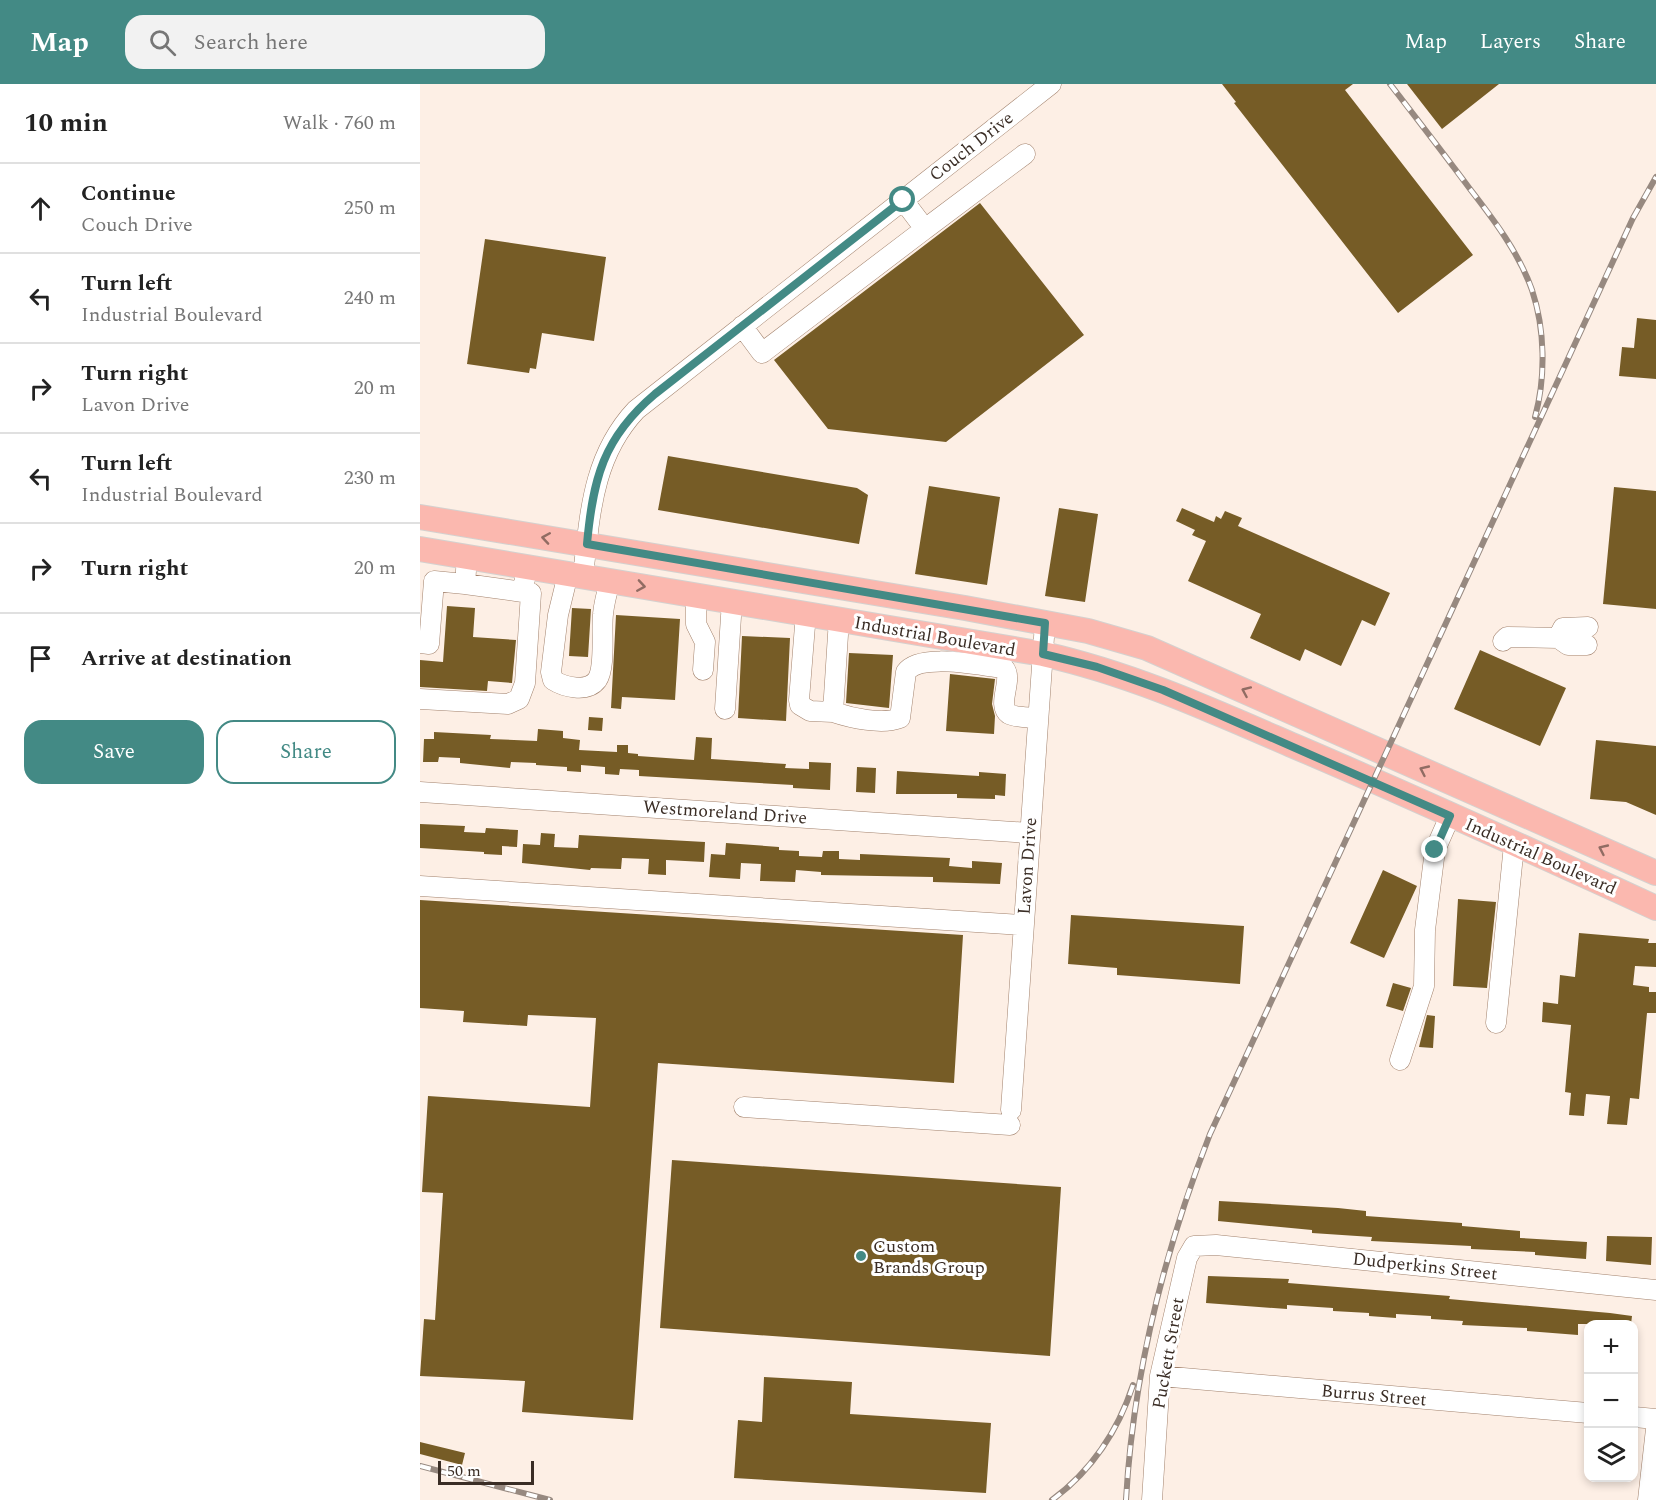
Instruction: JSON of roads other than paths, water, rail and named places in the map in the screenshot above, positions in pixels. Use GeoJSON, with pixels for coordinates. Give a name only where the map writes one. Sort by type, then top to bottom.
{"type":"FeatureCollection","features":[{"type":"Feature","properties":{"kind":"main road","name":"Industrial Boulevard"},"geometry":{"type":"LineString","coordinates":[[420,518],[587,544],[1088,631],[1147,648],[1561,829],[1656,873]]}},
{"type":"Feature","properties":{"kind":"main road","name":"Industrial Boulevard"},"geometry":{"type":"LineString","coordinates":[[420,549],[1043,654],[1097,667],[1163,690],[1656,908]]}},
{"type":"Feature","properties":{"kind":"main road"},"geometry":{"type":"LineString","coordinates":[[1450,816],[1472,805],[1530,828],[1561,829],[1554,861]]}},
{"type":"Feature","properties":{"kind":"street","name":"Couch Drive"},"geometry":{"type":"LineString","coordinates":[[610,581],[603,613],[600,671],[596,680],[588,686],[574,688],[553,680],[550,672],[558,615],[587,544],[597,476],[607,451],[620,429],[655,394],[1051,84]]}},
{"type":"Feature","properties":{"kind":"street"},"geometry":{"type":"LineString","coordinates":[[742,326],[762,352],[1024,154]]}},
{"type":"Feature","properties":{"kind":"street"},"geometry":{"type":"LineString","coordinates":[[903,200],[925,230]]}},
{"type":"Feature","properties":{"kind":"street"},"geometry":{"type":"LineString","coordinates":[[465,584],[467,557]]}},
{"type":"Feature","properties":{"kind":"street"},"geometry":{"type":"LineString","coordinates":[[523,592],[526,567]]}},
{"type":"Feature","properties":{"kind":"street"},"geometry":{"type":"LineString","coordinates":[[420,643],[429,644],[434,581],[531,593],[525,683],[519,699],[508,704],[420,699]]}},
{"type":"Feature","properties":{"kind":"street"},"geometry":{"type":"LineString","coordinates":[[696,595],[696,624],[705,642],[703,670]]}},
{"type":"Feature","properties":{"kind":"street"},"geometry":{"type":"LineString","coordinates":[[725,709],[732,601]]}},
{"type":"Feature","properties":{"kind":"street"},"geometry":{"type":"LineString","coordinates":[[806,613],[800,705],[810,711],[833,712],[849,717],[900,718],[906,672],[910,666],[924,660],[1004,668],[1008,676],[1004,707],[1006,712],[1011,715],[1038,718]]}},
{"type":"Feature","properties":{"kind":"street"},"geometry":{"type":"LineString","coordinates":[[833,712],[839,619]]}},
{"type":"Feature","properties":{"kind":"street","name":"Lavon Drive"},"geometry":{"type":"LineString","coordinates":[[744,1107],[1010,1118],[1045,623]]}},
{"type":"Feature","properties":{"kind":"street"},"geometry":{"type":"LineString","coordinates":[[924,660],[927,634]]}},
{"type":"Feature","properties":{"kind":"street"},"geometry":{"type":"LineString","coordinates":[[1503,641],[1507,637],[1558,638],[1568,645],[1588,636]]}},
{"type":"Feature","properties":{"kind":"street","name":"Westmoreland Drive"},"geometry":{"type":"LineString","coordinates":[[420,792],[1029,833]]}},
{"type":"Feature","properties":{"kind":"street"},"geometry":{"type":"LineString","coordinates":[[1400,1059],[1424,986],[1425,930],[1435,850],[1450,816]]}},
{"type":"Feature","properties":{"kind":"street"},"geometry":{"type":"LineString","coordinates":[[1496,1023],[1514,845]]}},
{"type":"Feature","properties":{"kind":"street"},"geometry":{"type":"LineString","coordinates":[[420,886],[1023,925]]}},
{"type":"Feature","properties":{"kind":"street","name":"Dudperkins Street"},"geometry":{"type":"LineString","coordinates":[[1194,1246],[1216,1245],[1656,1290]]}},
{"type":"Feature","properties":{"kind":"street","name":"Puckett Street"},"geometry":{"type":"LineString","coordinates":[[1152,1500],[1160,1376],[1187,1257],[1194,1246]]}},
{"type":"Feature","properties":{"kind":"street","name":"Burrus Street"},"geometry":{"type":"LineString","coordinates":[[1160,1376],[1584,1413]]}},
{"type":"Feature","properties":{"kind":"street"},"geometry":{"type":"LineString","coordinates":[[1638,1417],[1656,1419]]}},
{"type":"Feature","properties":{"kind":"street"},"geometry":{"type":"LineString","coordinates":[[1648,1500],[1656,1429]]}},
{"type":"Feature","properties":{"kind":"railway"},"geometry":{"type":"LineString","coordinates":[[1390,84],[1497,225],[1527,276],[1540,321],[1542,337],[1541,386],[1535,417]]}},
{"type":"Feature","properties":{"kind":"railway"},"geometry":{"type":"LineString","coordinates":[[1126,1500],[1136,1406],[1153,1314],[1178,1223],[1210,1134],[1633,218],[1656,177]]}},
{"type":"Feature","properties":{"kind":"railway"},"geometry":{"type":"LineString","coordinates":[[1052,1500],[1079,1476],[1102,1449],[1120,1418],[1133,1385]]}},
{"type":"Feature","properties":{"kind":"railway"},"geometry":{"type":"LineString","coordinates":[[420,1466],[550,1500]]}},
{"type":"Feature","properties":{"kind":"place","name":"Custom Brands Group"},"geometry":{"type":"Point","coordinates":[861,1256]}}]}
